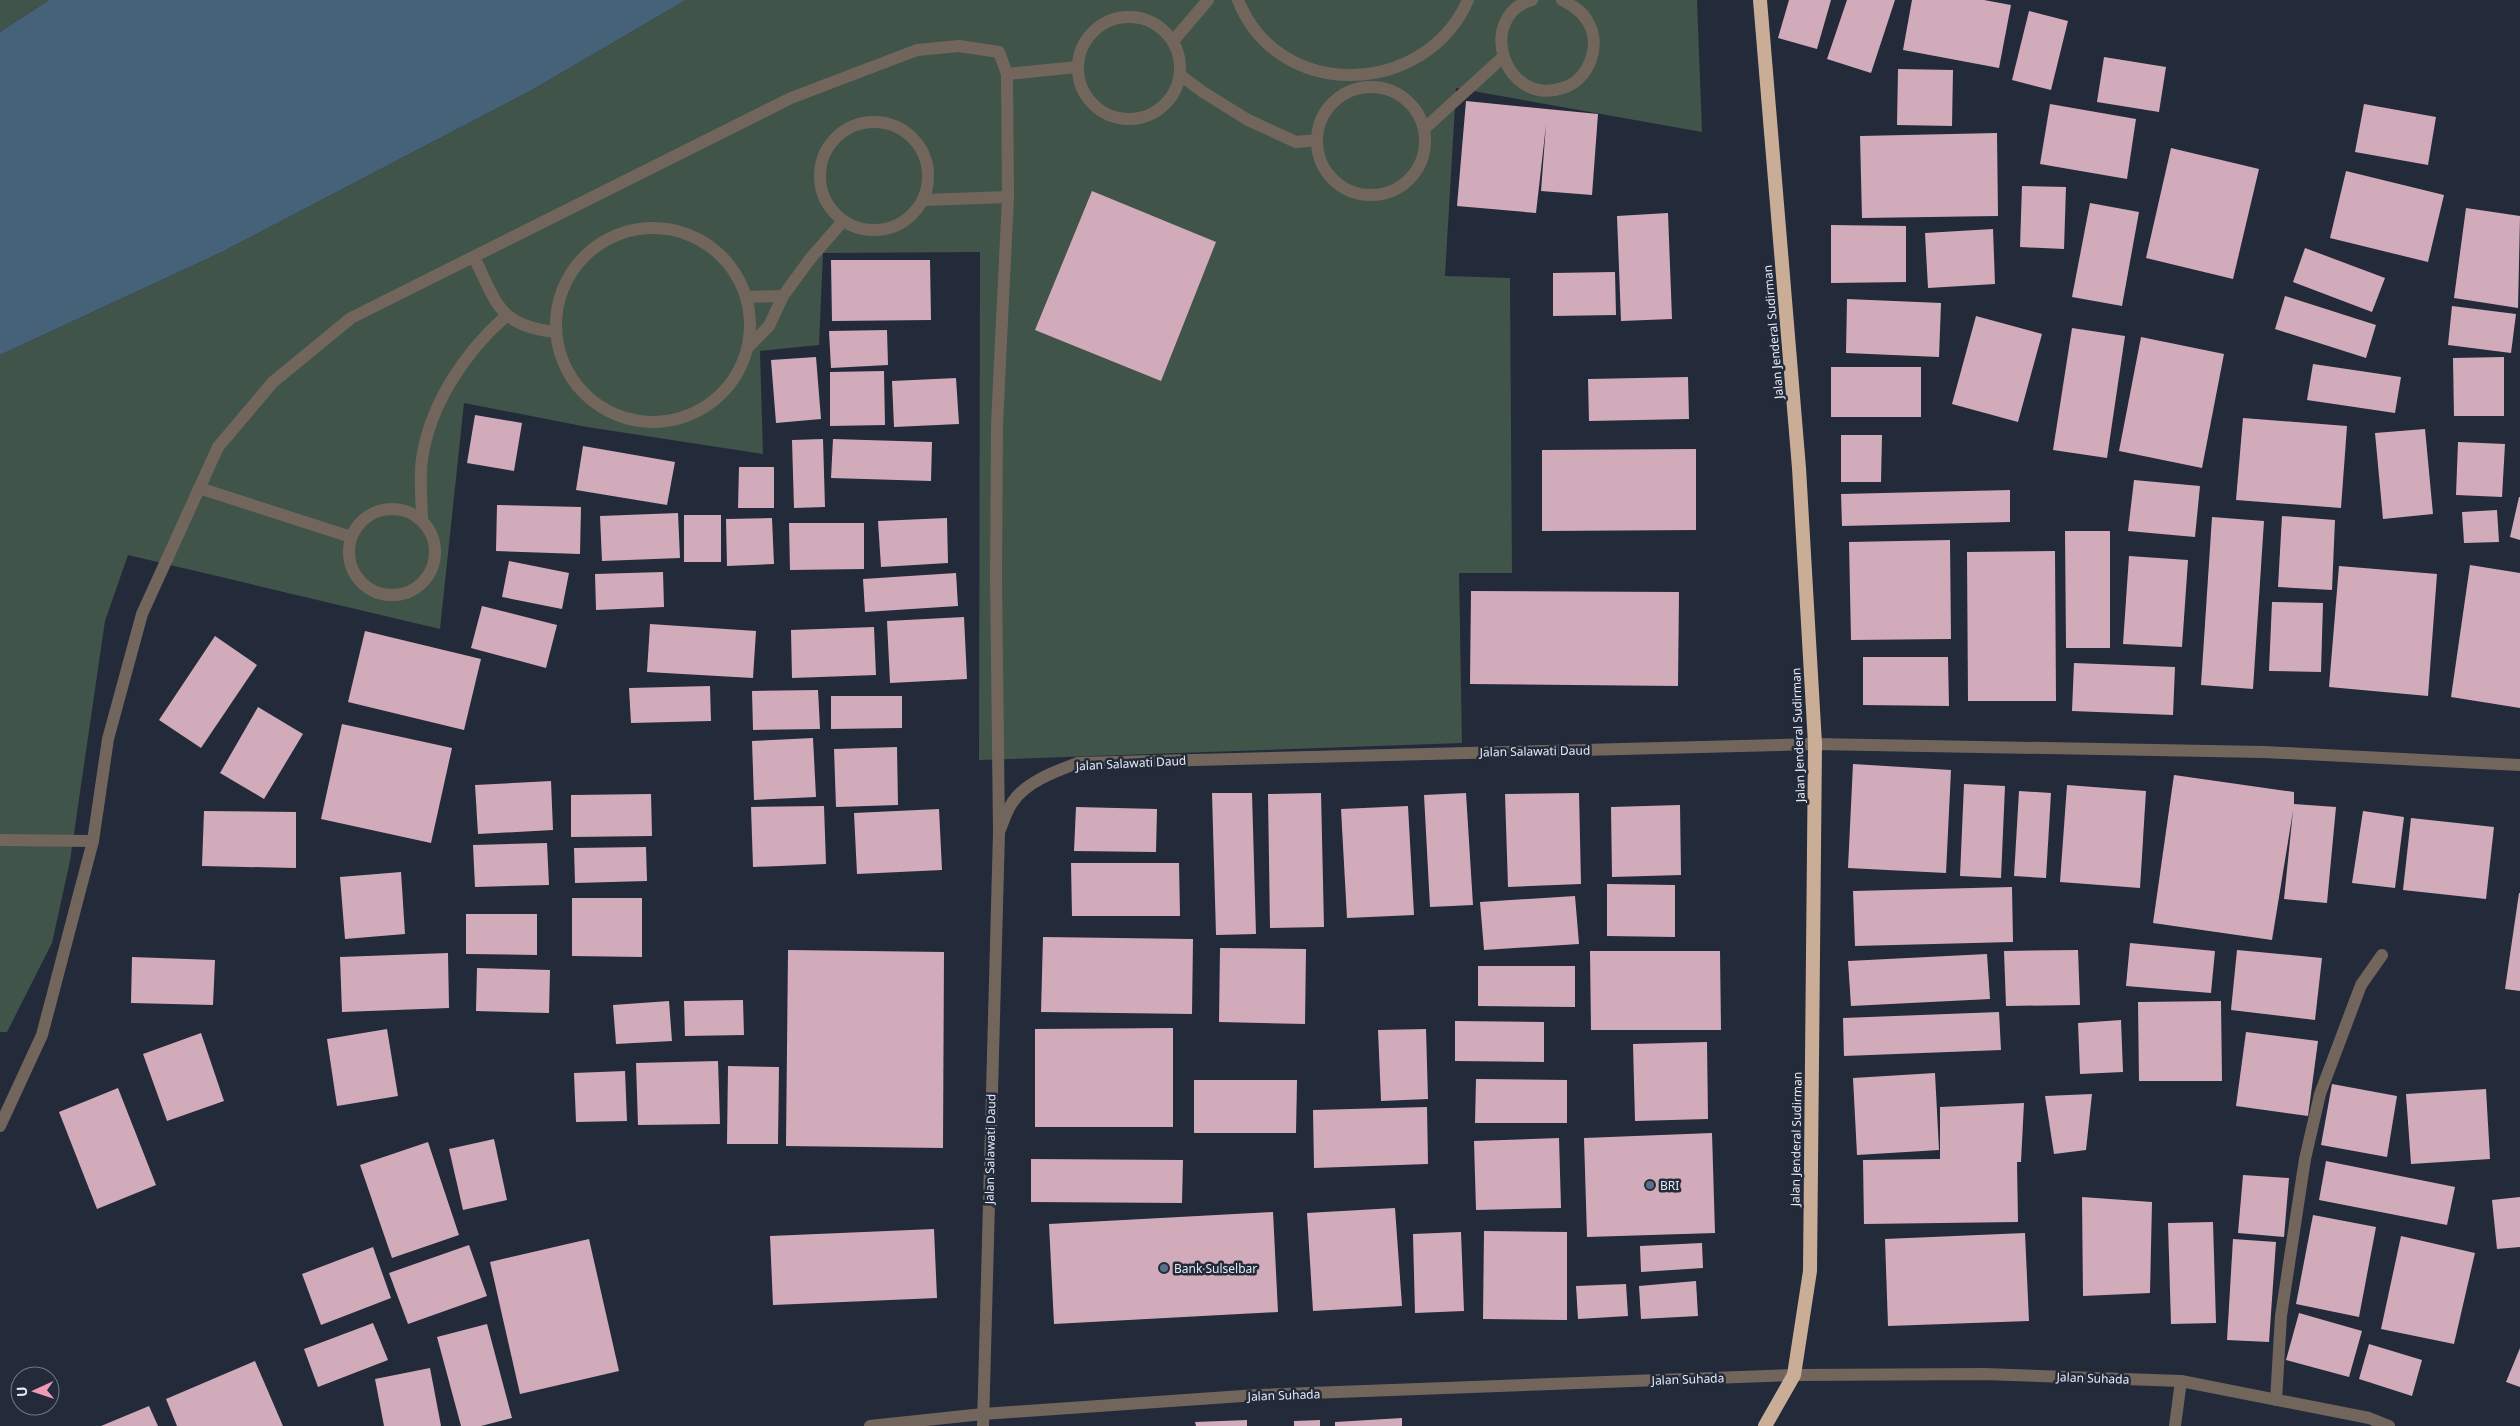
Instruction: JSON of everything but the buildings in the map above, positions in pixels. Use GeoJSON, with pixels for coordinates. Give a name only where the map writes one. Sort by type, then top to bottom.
{"type":"FeatureCollection","features":[{"type":"Feature","properties":{"kind":"highway","name":"Jalan Jenderal Sudirman"},"geometry":{"type":"LineString","coordinates":[[1760,0],[1799,468],[1815,744],[1810,1271],[1794,1375],[1765,1426]]}},
{"type":"Feature","properties":{"kind":"street"},"geometry":{"type":"LineString","coordinates":[[1173,41],[1208,0]]}},
{"type":"Feature","properties":{"kind":"street"},"geometry":{"type":"LineString","coordinates":[[1238,0],[1243,13],[1261,36],[1284,55],[1310,69],[1339,76],[1368,76],[1397,68],[1423,55],[1445,36],[1462,13],[1468,0]]}},
{"type":"Feature","properties":{"kind":"street"},"geometry":{"type":"LineString","coordinates":[[1532,0],[1515,10],[1506,22],[1501,37],[1503,56],[1511,74],[1526,86],[1544,91],[1564,88],[1580,78],[1591,62],[1594,42],[1589,23],[1577,8],[1562,0]]}},
{"type":"Feature","properties":{"kind":"street"},"geometry":{"type":"LineString","coordinates":[[1127,16],[1146,19],[1162,28],[1173,41],[1179,57],[1180,75],[1169,99],[1163,106],[1149,115],[1133,119],[1116,118],[1100,110],[1088,99],[1080,84],[1077,67],[1081,47],[1092,31],[1108,21],[1127,16]]}},
{"type":"Feature","properties":{"kind":"street"},"geometry":{"type":"LineString","coordinates":[[0,1126],[42,1035],[93,841],[108,739],[142,614],[218,447],[273,382],[351,318],[791,98],[917,50],[959,46],[998,52],[1007,74],[1008,197],[997,424],[996,577],[999,832]]}},
{"type":"Feature","properties":{"kind":"street"},"geometry":{"type":"LineString","coordinates":[[1424,129],[1503,56]]}},
{"type":"Feature","properties":{"kind":"street"},"geometry":{"type":"LineString","coordinates":[[1007,74],[1077,67]]}},
{"type":"Feature","properties":{"kind":"street"},"geometry":{"type":"LineString","coordinates":[[1180,75],[1248,120],[1296,142],[1317,140]]}},
{"type":"Feature","properties":{"kind":"street"},"geometry":{"type":"LineString","coordinates":[[1369,87],[1389,89],[1405,98],[1417,112],[1424,129],[1424,147],[1420,165],[1409,180],[1394,190],[1377,195],[1358,194],[1342,186],[1328,174],[1320,158],[1317,140],[1321,120],[1332,103],[1349,91],[1369,87]]}},
{"type":"Feature","properties":{"kind":"street"},"geometry":{"type":"LineString","coordinates":[[881,122],[900,128],[916,142],[926,160],[928,180],[923,200],[911,216],[894,227],[876,231],[859,229],[843,221],[831,209],[822,194],[819,177],[822,158],[831,142],[845,130],[862,123],[881,122]]}},
{"type":"Feature","properties":{"kind":"street"},"geometry":{"type":"LineString","coordinates":[[923,200],[1008,197]]}},
{"type":"Feature","properties":{"kind":"street"},"geometry":{"type":"LineString","coordinates":[[749,346],[769,326],[783,296],[843,221]]}},
{"type":"Feature","properties":{"kind":"street"},"geometry":{"type":"LineString","coordinates":[[653,227],[680,231],[702,240],[722,255],[732,268],[746,297],[751,321],[749,346],[741,370],[727,390],[708,406],[686,418],[661,423],[636,422],[611,414],[590,400],[573,380],[561,357],[556,332],[558,305],[567,280],[582,258],[602,241],[627,230],[653,227]]}},
{"type":"Feature","properties":{"kind":"street"},"geometry":{"type":"LineString","coordinates":[[474,257],[506,316],[532,329],[556,332]]}},
{"type":"Feature","properties":{"kind":"street"},"geometry":{"type":"LineString","coordinates":[[746,297],[783,296]]}},
{"type":"Feature","properties":{"kind":"street"},"geometry":{"type":"LineString","coordinates":[[422,521],[422,459],[434,418],[451,379],[484,336],[506,316]]}},
{"type":"Feature","properties":{"kind":"street"},"geometry":{"type":"LineString","coordinates":[[200,488],[351,537]]}},
{"type":"Feature","properties":{"kind":"street"},"geometry":{"type":"LineString","coordinates":[[390,508],[407,511],[422,521],[433,537],[435,555],[430,573],[418,587],[401,595],[386,596],[371,590],[359,582],[352,568],[349,553],[351,537],[360,523],[373,513],[390,508]]}},
{"type":"Feature","properties":{"kind":"street","name":"Jalan Salawati Daud"},"geometry":{"type":"LineString","coordinates":[[983,1420],[999,832],[1012,802],[1024,791],[1053,773],[1078,763],[1815,744],[2264,752],[2520,765]]}},
{"type":"Feature","properties":{"kind":"street"},"geometry":{"type":"LineString","coordinates":[[0,840],[93,841]]}},
{"type":"Feature","properties":{"kind":"street"},"geometry":{"type":"LineString","coordinates":[[2276,1400],[2281,1316],[2305,1159],[2320,1094],[2361,986],[2382,955]]}},
{"type":"Feature","properties":{"kind":"street","name":"Jalan Suhada"},"geometry":{"type":"LineString","coordinates":[[870,1426],[983,1420],[1257,1395],[1794,1375],[1984,1374],[2181,1381],[2369,1418],[2389,1426]]}},
{"type":"Feature","properties":{"kind":"street"},"geometry":{"type":"LineString","coordinates":[[2175,1426],[2181,1381]]}},
{"type":"Feature","properties":{"kind":"green space"},"geometry":{"type":"Polygon","coordinates":[[[0,0],[49,0],[0,32],[0,0]]]}},
{"type":"Feature","properties":{"kind":"green space"},"geometry":{"type":"Polygon","coordinates":[[[686,0],[1697,0],[1702,132],[1456,88],[1445,276],[1510,278],[1512,573],[1459,573],[1462,743],[979,760],[980,252],[823,253],[819,345],[760,351],[763,454],[587,427],[464,403],[440,629],[128,555],[105,621],[70,861],[52,943],[7,1032],[0,1032],[0,355],[222,252],[532,90],[686,0]]]}},
{"type":"Feature","properties":{"kind":"water"},"geometry":{"type":"Polygon","coordinates":[[[49,0],[686,0],[532,90],[222,252],[0,355],[0,32],[49,0]]]}},
{"type":"Feature","properties":{"kind":"place","name":"BRI"},"geometry":{"type":"Point","coordinates":[1650,1185]}},
{"type":"Feature","properties":{"kind":"place","name":"Bank Sulselbar"},"geometry":{"type":"Point","coordinates":[1164,1268]}}]}
